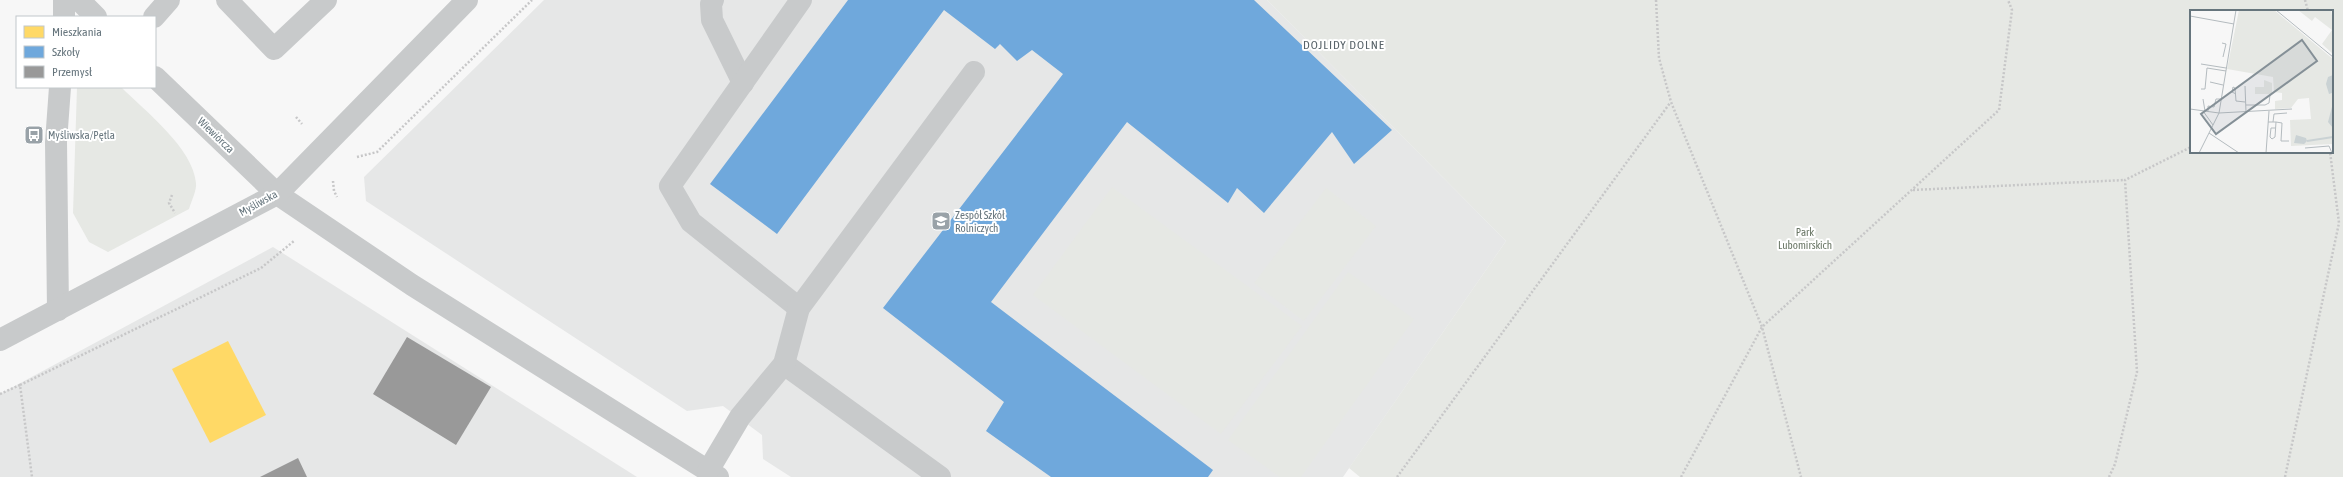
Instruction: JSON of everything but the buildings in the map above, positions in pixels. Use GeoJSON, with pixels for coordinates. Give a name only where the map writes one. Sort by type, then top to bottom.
{"type":"FeatureCollection","features":[{"type":"Feature","properties":{"kind":"street"},"geometry":{"type":"LineString","coordinates":[[64,0],[64,16]]}},
{"type":"Feature","properties":{"kind":"street"},"geometry":{"type":"LineString","coordinates":[[155,16],[169,0]]}},
{"type":"Feature","properties":{"kind":"street"},"geometry":{"type":"LineString","coordinates":[[227,0],[274,50],[326,0]]}},
{"type":"Feature","properties":{"kind":"street"},"geometry":{"type":"LineString","coordinates":[[713,0],[711,4],[712,20],[743,83]]}},
{"type":"Feature","properties":{"kind":"street"},"geometry":{"type":"LineString","coordinates":[[799,308],[690,222],[670,186],[801,0]]}},
{"type":"Feature","properties":{"kind":"street","name":"Myśliwska"},"geometry":{"type":"LineString","coordinates":[[0,340],[277,194],[464,1]]}},
{"type":"Feature","properties":{"kind":"street"},"geometry":{"type":"LineString","coordinates":[[713,474],[740,417],[784,364],[799,308],[974,72]]}},
{"type":"Feature","properties":{"kind":"street","name":"Wiewiórcza"},"geometry":{"type":"LineString","coordinates":[[156,78],[277,194],[412,284],[713,474]]}},
{"type":"Feature","properties":{"kind":"street"},"geometry":{"type":"LineString","coordinates":[[58,310],[56,142],[60,88]]}},
{"type":"Feature","properties":{"kind":"street"},"geometry":{"type":"LineString","coordinates":[[784,364],[940,477]]}},
{"type":"Feature","properties":{"kind":"path"},"geometry":{"type":"LineString","coordinates":[[354,158],[377,152],[532,0]]}},
{"type":"Feature","properties":{"kind":"path"},"geometry":{"type":"LineString","coordinates":[[1656,0],[1659,58],[1671,102],[1762,327],[1801,477]]}},
{"type":"Feature","properties":{"kind":"path"},"geometry":{"type":"LineString","coordinates":[[1681,477],[1762,327],[1999,110],[2012,10],[2008,0]]}},
{"type":"Feature","properties":{"kind":"path"},"geometry":{"type":"LineString","coordinates":[[2305,0],[2308,10]]}},
{"type":"Feature","properties":{"kind":"path"},"geometry":{"type":"LineString","coordinates":[[1397,477],[1671,102]]}},
{"type":"Feature","properties":{"kind":"path"},"geometry":{"type":"LineString","coordinates":[[1912,190],[2125,180],[2190,148]]}},
{"type":"Feature","properties":{"kind":"path"},"geometry":{"type":"LineString","coordinates":[[2285,477],[2339,223],[2330,153]]}},
{"type":"Feature","properties":{"kind":"path"},"geometry":{"type":"LineString","coordinates":[[0,394],[261,268],[342,204],[334,191],[333,176]]}},
{"type":"Feature","properties":{"kind":"path"},"geometry":{"type":"LineString","coordinates":[[2109,477],[2115,464],[2137,372],[2125,180]]}},
{"type":"Feature","properties":{"kind":"path"},"geometry":{"type":"LineString","coordinates":[[172,195],[169,203],[176,216]]}},
{"type":"Feature","properties":{"kind":"path"},"geometry":{"type":"LineString","coordinates":[[20,385],[32,477]]}},
{"type":"Feature","properties":{"kind":"shaded area","name":"Zespół Szkół Rolniczych"},"geometry":{"type":"Polygon","coordinates":[[[544,0],[1267,0],[1506,241],[1343,477],[791,477],[763,459],[762,435],[723,406],[687,411],[366,201],[364,177],[544,0]]]}},
{"type":"Feature","properties":{"kind":"shaded area"},"geometry":{"type":"Polygon","coordinates":[[[273,247],[637,477],[0,477],[0,394],[273,247]]]}},
{"type":"Feature","properties":{"kind":"green space","name":"Park Lubomirskich"},"geometry":{"type":"Polygon","coordinates":[[[1267,0],[2343,0],[2343,477],[1360,477],[1349,468],[1506,241],[1267,0]]]}},
{"type":"Feature","properties":{"kind":"green space"},"geometry":{"type":"Polygon","coordinates":[[[77,88],[122,88],[166,131],[186,157],[193,170],[196,183],[195,192],[189,209],[108,252],[89,242],[73,213],[77,88]]]}},
{"type":"Feature","properties":{"kind":"green space"},"geometry":{"type":"Polygon","coordinates":[[[1112,187],[1302,326],[1221,434],[1033,295],[1112,187]]]}},
{"type":"Feature","properties":{"kind":"green space"},"geometry":{"type":"Polygon","coordinates":[[[1326,188],[1376,226],[1304,321],[1254,283],[1326,188]]]}},
{"type":"Feature","properties":{"kind":"green space"},"geometry":{"type":"Polygon","coordinates":[[[1348,272],[1414,319],[1301,477],[1280,477],[1228,440],[1348,272]]]}},
{"type":"Feature","properties":{"kind":"place","name":"Myśliwska/Pętla"},"geometry":{"type":"Point","coordinates":[34,135]}},
{"type":"Feature","properties":{"kind":"place","name":"Zespół Szkół Rolniczych"},"geometry":{"type":"Point","coordinates":[941,221]}},
{"type":"Feature","properties":{"kind":"district","name":"DOJLIDY DOLNE"},"geometry":{"type":"Point","coordinates":[1344,45]}}]}
